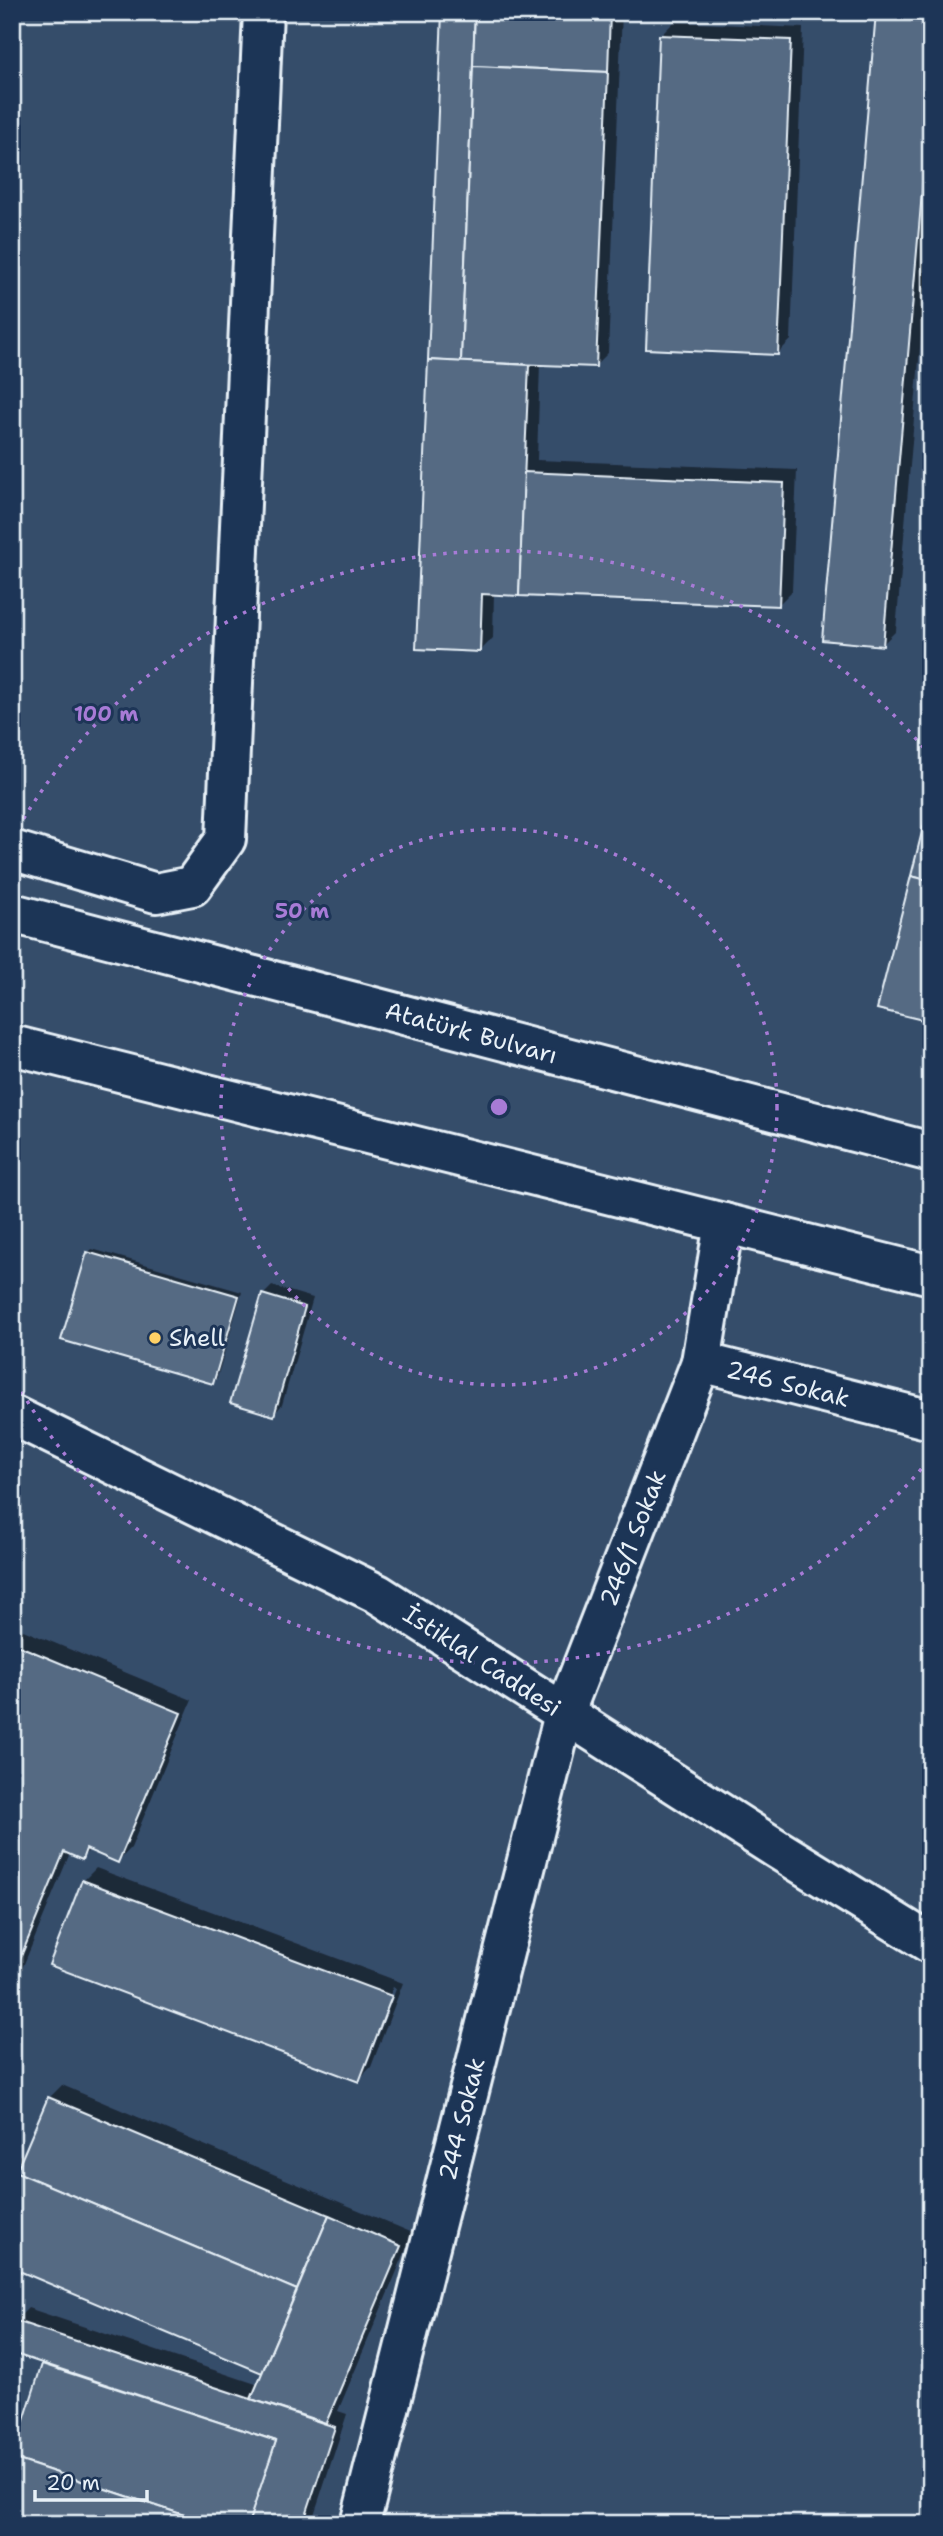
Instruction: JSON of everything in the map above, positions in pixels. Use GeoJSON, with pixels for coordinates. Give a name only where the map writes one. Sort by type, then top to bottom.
{"type":"FeatureCollection","features":[{"type":"Feature","properties":{"kind":"street"},"geometry":{"type":"LineString","coordinates":[[12,850],[156,893],[192,886],[226,839],[263,12]]}},
{"type":"Feature","properties":{"kind":"street","name":"Atatürk Bulvarı"},"geometry":{"type":"LineString","coordinates":[[12,913],[931,1152]]}},
{"type":"Feature","properties":{"kind":"street"},"geometry":{"type":"LineString","coordinates":[[12,1045],[931,1275]]}},
{"type":"Feature","properties":{"kind":"street","name":"246 Sokak"},"geometry":{"type":"LineString","coordinates":[[724,1223],[701,1362],[931,1420]]}},
{"type":"Feature","properties":{"kind":"street","name":"246/1 Sokak"},"geometry":{"type":"LineString","coordinates":[[565,1714],[701,1362]]}},
{"type":"Feature","properties":{"kind":"street","name":"İstiklal Caddesi"},"geometry":{"type":"LineString","coordinates":[[12,1415],[378,1594],[776,1849],[931,1944]]}},
{"type":"Feature","properties":{"kind":"street","name":"244 Sokak"},"geometry":{"type":"LineString","coordinates":[[360,2524],[565,1714]]}},
{"type":"Feature","properties":{"kind":"shaded area"},"geometry":{"type":"Polygon","coordinates":[[[12,12],[931,12],[931,2524],[12,2524],[12,12]]]}},
{"type":"Feature","properties":{"kind":"building"},"geometry":{"type":"Polygon","coordinates":[[[442,12],[475,12],[461,362],[428,360],[442,12]]]}},
{"type":"Feature","properties":{"kind":"building"},"geometry":{"type":"Polygon","coordinates":[[[475,12],[610,12],[608,72],[473,66],[475,12]]]}},
{"type":"Feature","properties":{"kind":"building"},"geometry":{"type":"Polygon","coordinates":[[[876,12],[931,12],[931,88],[883,646],[822,640],[876,12]]]}},
{"type":"Feature","properties":{"kind":"building"},"geometry":{"type":"Polygon","coordinates":[[[659,35],[791,40],[778,355],[646,349],[659,35]]]}},
{"type":"Feature","properties":{"kind":"building"},"geometry":{"type":"Polygon","coordinates":[[[473,66],[608,72],[596,367],[461,362],[473,66]]]}},
{"type":"Feature","properties":{"kind":"building"},"geometry":{"type":"Polygon","coordinates":[[[428,360],[529,365],[519,596],[482,594],[480,652],[416,649],[428,360]]]}},
{"type":"Feature","properties":{"kind":"building"},"geometry":{"type":"Polygon","coordinates":[[[524,472],[784,483],[779,606],[519,596],[524,472]]]}},
{"type":"Feature","properties":{"kind":"building"},"geometry":{"type":"Polygon","coordinates":[[[931,796],[931,881],[911,876],[931,796]]]}},
{"type":"Feature","properties":{"kind":"building"},"geometry":{"type":"Polygon","coordinates":[[[911,876],[931,881],[931,1022],[877,1009],[911,876]]]}},
{"type":"Feature","properties":{"kind":"building"},"geometry":{"type":"Polygon","coordinates":[[[87,1252],[239,1296],[213,1384],[61,1340],[87,1252]]]}},
{"type":"Feature","properties":{"kind":"building"},"geometry":{"type":"Polygon","coordinates":[[[262,1294],[305,1307],[274,1416],[230,1403],[262,1294]]]}},
{"type":"Feature","properties":{"kind":"building"},"geometry":{"type":"Polygon","coordinates":[[[12,1643],[181,1713],[118,1863],[86,1849],[82,1860],[64,1852],[12,1978],[12,1643]]]}},
{"type":"Feature","properties":{"kind":"building"},"geometry":{"type":"Polygon","coordinates":[[[82,1880],[392,1996],[359,2082],[49,1965],[82,1880]]]}},
{"type":"Feature","properties":{"kind":"building"},"geometry":{"type":"Polygon","coordinates":[[[48,2097],[329,2215],[297,2290],[16,2172],[48,2097]]]}},
{"type":"Feature","properties":{"kind":"building"},"geometry":{"type":"Polygon","coordinates":[[[12,2170],[297,2290],[262,2373],[12,2268],[12,2170]]]}},
{"type":"Feature","properties":{"kind":"building"},"geometry":{"type":"Polygon","coordinates":[[[329,2215],[401,2246],[326,2423],[251,2399],[329,2215]]]}},
{"type":"Feature","properties":{"kind":"building"},"geometry":{"type":"Polygon","coordinates":[[[13,2320],[335,2427],[303,2524],[248,2523],[276,2441],[12,2353],[13,2320]]]}},
{"type":"Feature","properties":{"kind":"building"},"geometry":{"type":"Polygon","coordinates":[[[42,2364],[276,2441],[248,2524],[211,2524],[12,2458],[42,2364]]]}},
{"type":"Feature","properties":{"kind":"building"},"geometry":{"type":"Polygon","coordinates":[[[12,2458],[211,2524],[12,2524],[12,2458]]]}},
{"type":"Feature","properties":{"kind":"place","name":"Shell"},"geometry":{"type":"Point","coordinates":[155,1338]}}]}
